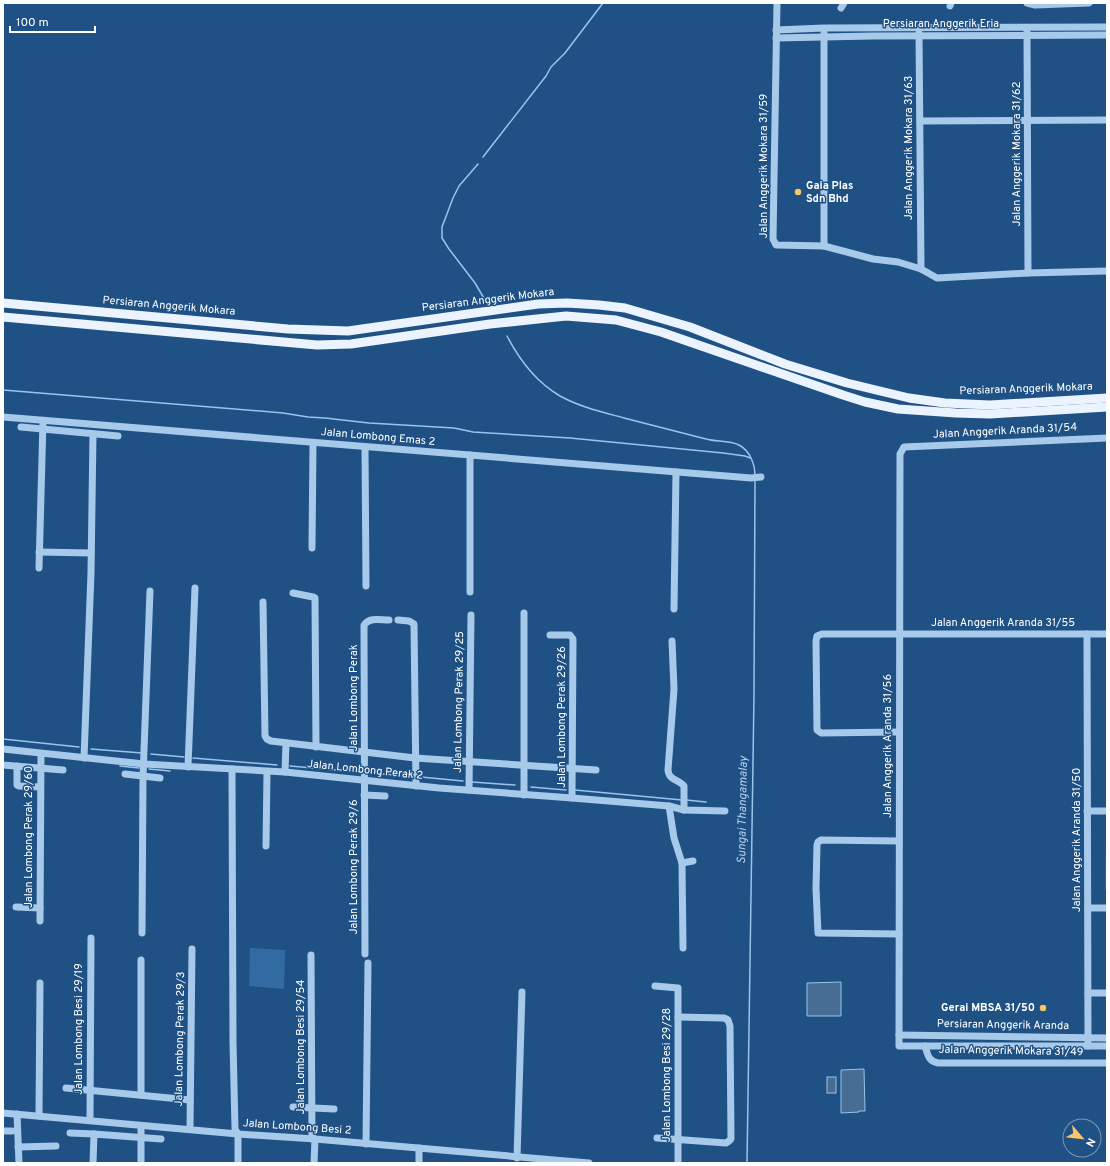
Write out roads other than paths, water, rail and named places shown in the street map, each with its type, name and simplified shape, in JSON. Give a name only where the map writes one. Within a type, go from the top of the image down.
[{"type":"main road","name":"Persiaran Anggerik Mokara","points":[[3,303],[280,328],[348,331],[538,304],[599,304],[625,308],[690,327],[785,364],[847,383],[909,398],[945,403],[990,404],[1107,398]]},
{"type":"main road","name":"Persiaran Anggerik Mokara","points":[[3,317],[317,345],[351,344],[490,324],[566,316],[616,320],[661,332],[858,399],[898,409],[990,414],[1107,407]]},
{"type":"street","points":[[776,3],[776,38]]},
{"type":"street","points":[[1027,3],[1035,5],[1089,3]]},
{"type":"street","name":"Jalan Anggerik Mokara 31/62","points":[[1027,27],[1028,273]]},
{"type":"street","name":"Persiaran Anggerik Eria","points":[[776,30],[824,28],[1107,27]]},
{"type":"street","points":[[824,28],[824,246]]},
{"type":"street","name":"Jalan Anggerik Mokara 31/63","points":[[919,28],[921,268]]},
{"type":"street","name":"Persiaran Anggerik Eria","points":[[776,38],[824,36],[1107,35]]},
{"type":"street","name":"Jalan Anggerik Mokara 31/59","points":[[776,38],[774,242],[776,246],[824,246],[873,259],[898,262],[921,268],[937,278],[1028,273],[1107,271]]},
{"type":"street","points":[[920,121],[1107,120]]},
{"type":"street","name":"Jalan Lombong Emas 2","points":[[3,417],[751,478],[761,477]]},
{"type":"street","points":[[39,568],[43,421]]},
{"type":"street","points":[[21,427],[118,436]]},
{"type":"street","points":[[84,758],[91,573],[94,434]]},
{"type":"street","name":"Jalan Anggerik Aranda 31/54","points":[[904,447],[1107,438]]},
{"type":"street","points":[[312,548],[314,443]]},
{"type":"street","points":[[366,447],[366,586]]},
{"type":"street","name":"Jalan Anggerik Aranda 31/56","points":[[899,1046],[900,454],[904,447]]},
{"type":"street","points":[[470,455],[470,592]]},
{"type":"street","points":[[674,609],[676,472]]},
{"type":"street","points":[[39,552],[91,553]]},
{"type":"street","points":[[188,767],[195,588]]},
{"type":"street","points":[[142,933],[143,777],[150,592]]},
{"type":"street","points":[[293,593],[315,598],[316,747]]},
{"type":"street","points":[[264,602],[265,736],[267,739],[271,741],[316,747],[415,758],[596,770]]},
{"type":"street","points":[[524,614],[524,794]]},
{"type":"street","name":"Jalan Lombong Perak 29/25","points":[[469,790],[471,615]]},
{"type":"street","name":"Jalan Lombong Perak","points":[[364,780],[364,625],[370,620],[389,620]]},
{"type":"street","points":[[398,620],[409,621],[414,624],[416,786]]},
{"type":"street","name":"Jalan Anggerik Aranda 31/55","points":[[899,732],[818,732],[817,636],[822,634],[1107,634]]},
{"type":"street","name":"Jalan Anggerik Aranda 31/50","points":[[1087,634],[1088,1046]]},
{"type":"street","name":"Jalan Lombong Perak 29/26","points":[[550,635],[570,635],[573,639],[572,798]]},
{"type":"street","points":[[672,641],[674,689],[671,712],[668,770],[672,778],[682,783],[684,786],[684,803]]},
{"type":"street","points":[[285,772],[286,743]]},
{"type":"street","name":"Jalan Lombong Perak 2","points":[[3,749],[144,764],[285,772],[416,786],[669,806],[684,803],[725,811]]},
{"type":"street","name":"Jalan Lombong Perak 29/60","points":[[40,921],[41,754]]},
{"type":"street","points":[[3,765],[63,770]]},
{"type":"street","points":[[17,766],[17,785],[40,787]]},
{"type":"street","points":[[232,769],[233,1042],[235,1130],[238,1134],[239,1162]]},
{"type":"street","points":[[266,846],[267,772]]},
{"type":"street","points":[[125,774],[160,778]]},
{"type":"street","name":"Jalan Lombong Perak 29/6","points":[[364,780],[366,954]]},
{"type":"street","points":[[364,795],[385,796]]},
{"type":"street","points":[[669,806],[674,838],[682,863],[683,948]]},
{"type":"street","points":[[1088,811],[1107,811]]},
{"type":"street","points":[[899,841],[821,840],[818,842],[816,888],[818,933],[899,934]]},
{"type":"street","points":[[682,863],[693,861]]},
{"type":"street","points":[[16,907],[40,908]]},
{"type":"street","points":[[1088,908],[1107,908]]},
{"type":"street","name":"Jalan Lombong Besi 29/19","points":[[90,1120],[91,938]]},
{"type":"street","name":"Jalan Lombong Perak 29/3","points":[[190,1129],[192,949]]},
{"type":"street","name":"Jalan Lombong Besi 29/54","points":[[311,955],[312,1108],[314,1163]]},
{"type":"street","points":[[141,960],[141,1095]]},
{"type":"street","points":[[366,1144],[368,963]]},
{"type":"street","points":[[39,1116],[40,983]]},
{"type":"street","name":"Jalan Lombong Besi 29/28","points":[[655,986],[678,988],[678,1163]]},
{"type":"street","points":[[515,1159],[522,992]]},
{"type":"street","points":[[1088,993],[1107,993]]},
{"type":"street","points":[[657,1138],[726,1143],[730,1139],[730,1026],[728,1020],[724,1018],[678,1017]]},
{"type":"street","name":"Persiaran Anggerik Aranda","points":[[899,1035],[1107,1038]]},
{"type":"street","name":"Persiaran Anggerik Aranda","points":[[899,1046],[1107,1046]]},
{"type":"street","name":"Jalan Anggerik Mokara 31/49","points":[[925,1046],[929,1059],[938,1063],[1107,1063]]},
{"type":"street","points":[[66,1088],[190,1100]]},
{"type":"street","points":[[293,1106],[334,1109]]},
{"type":"street","name":"Jalan Lombong Besi 2","points":[[3,1113],[141,1126],[419,1148],[515,1159],[589,1163]]},
{"type":"street","points":[[17,1114],[19,1163]]},
{"type":"street","points":[[141,1126],[141,1163]]},
{"type":"street","points":[[3,1131],[12,1131]]},
{"type":"street","points":[[70,1133],[161,1139]]},
{"type":"street","points":[[93,1163],[94,1134]]},
{"type":"street","points":[[18,1147],[56,1146]]},
{"type":"street","points":[[418,1163],[419,1148]]},
{"type":"waterway","points":[[483,157],[546,76],[551,67],[565,53],[603,3]]},
{"type":"waterway","points":[[478,164],[459,186],[453,198],[442,227],[442,238],[475,283],[485,300]]},
{"type":"waterway","points":[[507,336],[517,354],[529,370],[543,384],[560,396],[583,406],[608,414],[706,439],[731,442],[739,445],[749,454],[754,467],[755,476]]},
{"type":"waterway","points":[[3,390],[283,413],[369,423],[454,428],[473,432],[570,438],[723,453],[750,458]]},
{"type":"waterway","name":"Sungai Thangamalay","points":[[747,1163],[754,695],[755,479]]},
{"type":"waterway","points":[[3,739],[79,747]]},
{"type":"waterway","points":[[91,749],[142,753]]},
{"type":"waterway","points":[[151,754],[184,757]]},
{"type":"waterway","points":[[193,758],[277,765]]},
{"type":"waterway","points":[[120,766],[139,768]]},
{"type":"waterway","points":[[290,766],[359,772]]},
{"type":"waterway","points":[[149,769],[170,771]]},
{"type":"waterway","points":[[369,773],[411,776]]},
{"type":"waterway","points":[[421,777],[463,781]]},
{"type":"waterway","points":[[472,782],[515,785]]},
{"type":"waterway","points":[[531,787],[566,790]]},
{"type":"waterway","points":[[575,790],[682,800]]},
{"type":"waterway","points":[[686,800],[706,802]]},
{"type":"place","name":"Gaia Plas Sdn Bhd","points":[[798,192]]},
{"type":"place","name":"Gerai MBSA 31/50","points":[[1043,1008]]}]
